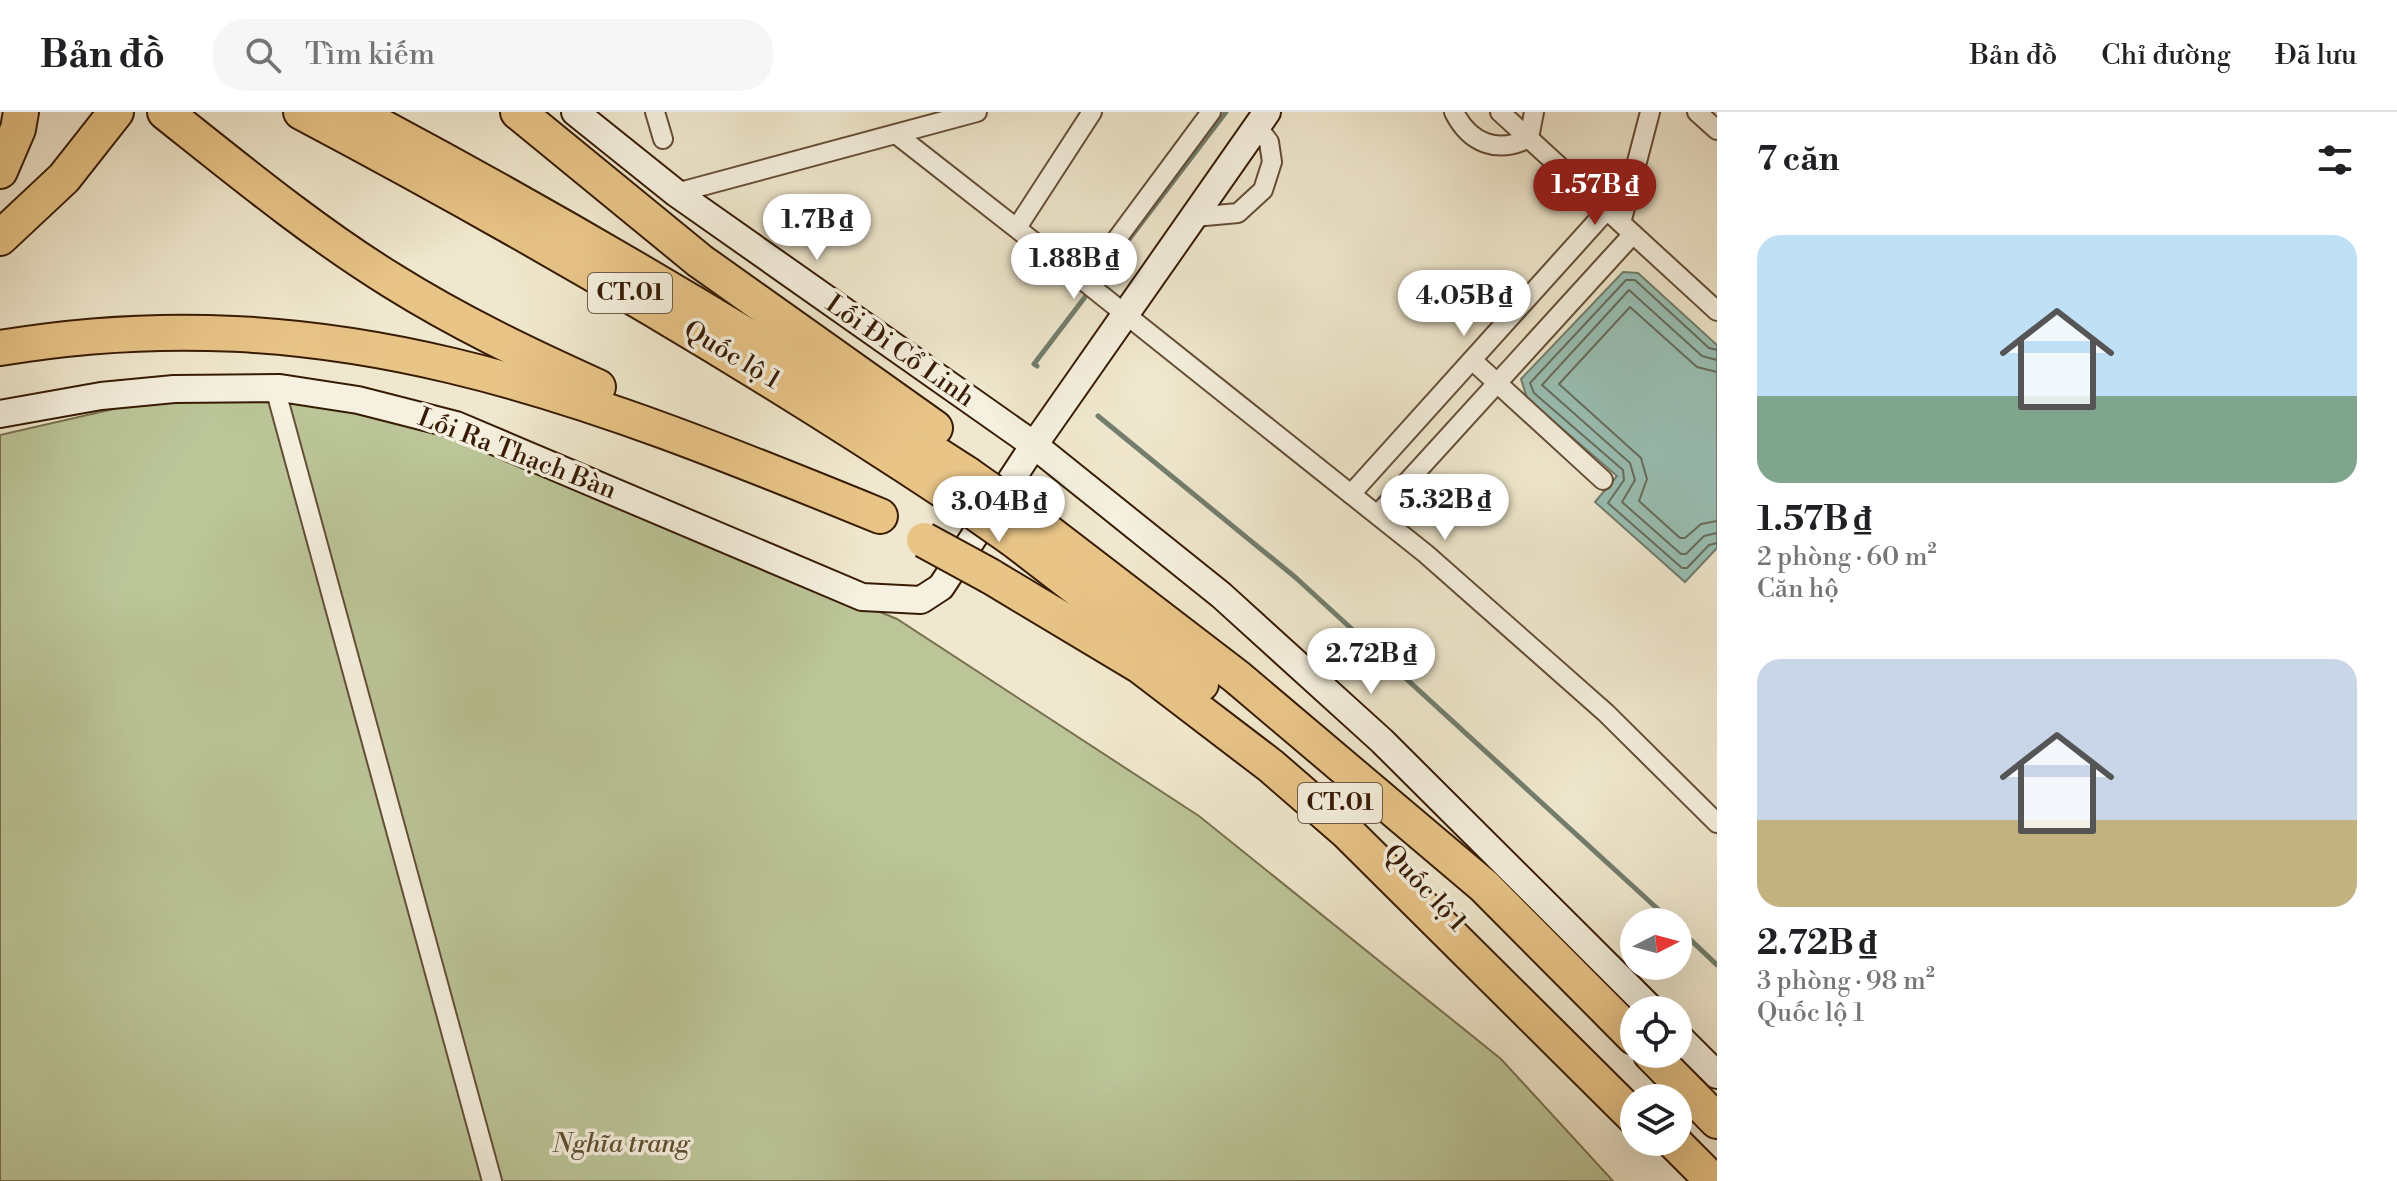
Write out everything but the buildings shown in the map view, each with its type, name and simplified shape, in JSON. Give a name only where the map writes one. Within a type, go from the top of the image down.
[{"type":"highway","points":[[0,171],[12,146],[21,112]]},
{"type":"highway","points":[[0,238],[64,178],[116,112]]},
{"type":"highway","points":[[165,112],[359,260],[455,318],[539,360],[742,449],[880,516],[990,576],[1140,666],[1271,766],[1347,832],[1620,1103]]},
{"type":"highway","name":"Quốc lộ 1","points":[[301,112],[640,299],[755,368],[964,475]]},
{"type":"highway","name":"Quốc lộ 1","points":[[354,112],[645,273],[807,370],[964,475]]},
{"type":"highway","points":[[495,112],[646,215]]},
{"type":"highway","points":[[518,112],[964,475]]},
{"type":"highway","points":[[0,348],[70,338],[203,331],[315,339],[397,352],[512,379],[616,413],[716,449],[880,516]]},
{"type":"highway","name":"CT.01","points":[[964,475],[1029,521]]},
{"type":"highway","name":"Quốc lộ 1","points":[[1029,521],[1237,677],[1484,886],[1620,1023]]},
{"type":"highway","name":"Quốc lộ 1","points":[[1029,521],[1156,647],[1296,764],[1393,852],[1453,919],[1620,1087]]},
{"type":"highway","points":[[1665,1068],[1717,1121]]},
{"type":"highway","points":[[1684,1156],[1706,1174]]},
{"type":"highway","points":[[1688,1156],[1706,1174]]},
{"type":"main road","name":"Lối Đi Cổ Linh","points":[[575,112],[677,193],[1034,445],[1221,595],[1319,682],[1638,996]]},
{"type":"main road","points":[[1034,445],[1119,312],[1194,217],[1262,119]]},
{"type":"main road","name":"Lối Ra Thạch Bàn","points":[[0,414],[89,398],[174,389],[275,388],[358,400],[456,425],[862,597],[921,600],[941,587],[1034,445]]},
{"type":"main road","points":[[1692,1050],[1717,1075]]},
{"type":"street","points":[[655,112],[663,139]]},
{"type":"street","points":[[677,193],[977,112]]},
{"type":"street","points":[[1018,226],[1092,112]]},
{"type":"street","points":[[1085,282],[1211,112]]},
{"type":"street","points":[[1454,112],[1468,132],[1483,144],[1514,146],[1529,138]]},
{"type":"street","points":[[1500,112],[1717,311]]},
{"type":"street","points":[[1529,138],[1534,112]]},
{"type":"street","points":[[1378,514],[1497,383],[1620,222],[1650,112]]},
{"type":"street","points":[[1697,112],[1717,130]]},
{"type":"street","points":[[1194,217],[1238,213],[1263,190],[1272,162],[1262,119]]},
{"type":"street","points":[[896,134],[1018,226],[1119,312],[1378,514],[1606,713],[1717,823]]},
{"type":"street","points":[[1351,494],[1472,360],[1620,222]]},
{"type":"street","points":[[1472,360],[1603,480]]},
{"type":"street","points":[[275,388],[492,1181]]},
{"type":"green space","name":"Nghĩa trang","points":[[179,394],[340,400],[449,434],[897,619],[1199,816],[1501,1059],[1613,1181],[0,1181],[0,435]]},
{"type":"water","points":[[1623,272],[1638,273],[1717,345],[1717,548],[1685,582],[1595,502],[1617,476],[1527,398],[1521,379]]},
{"type":"waterway","points":[[1037,366],[1034,364],[1226,112]]},
{"type":"waterway","points":[[1098,416],[1295,577],[1657,908]]},
{"type":"waterway","points":[[1692,941],[1717,965]]}]
